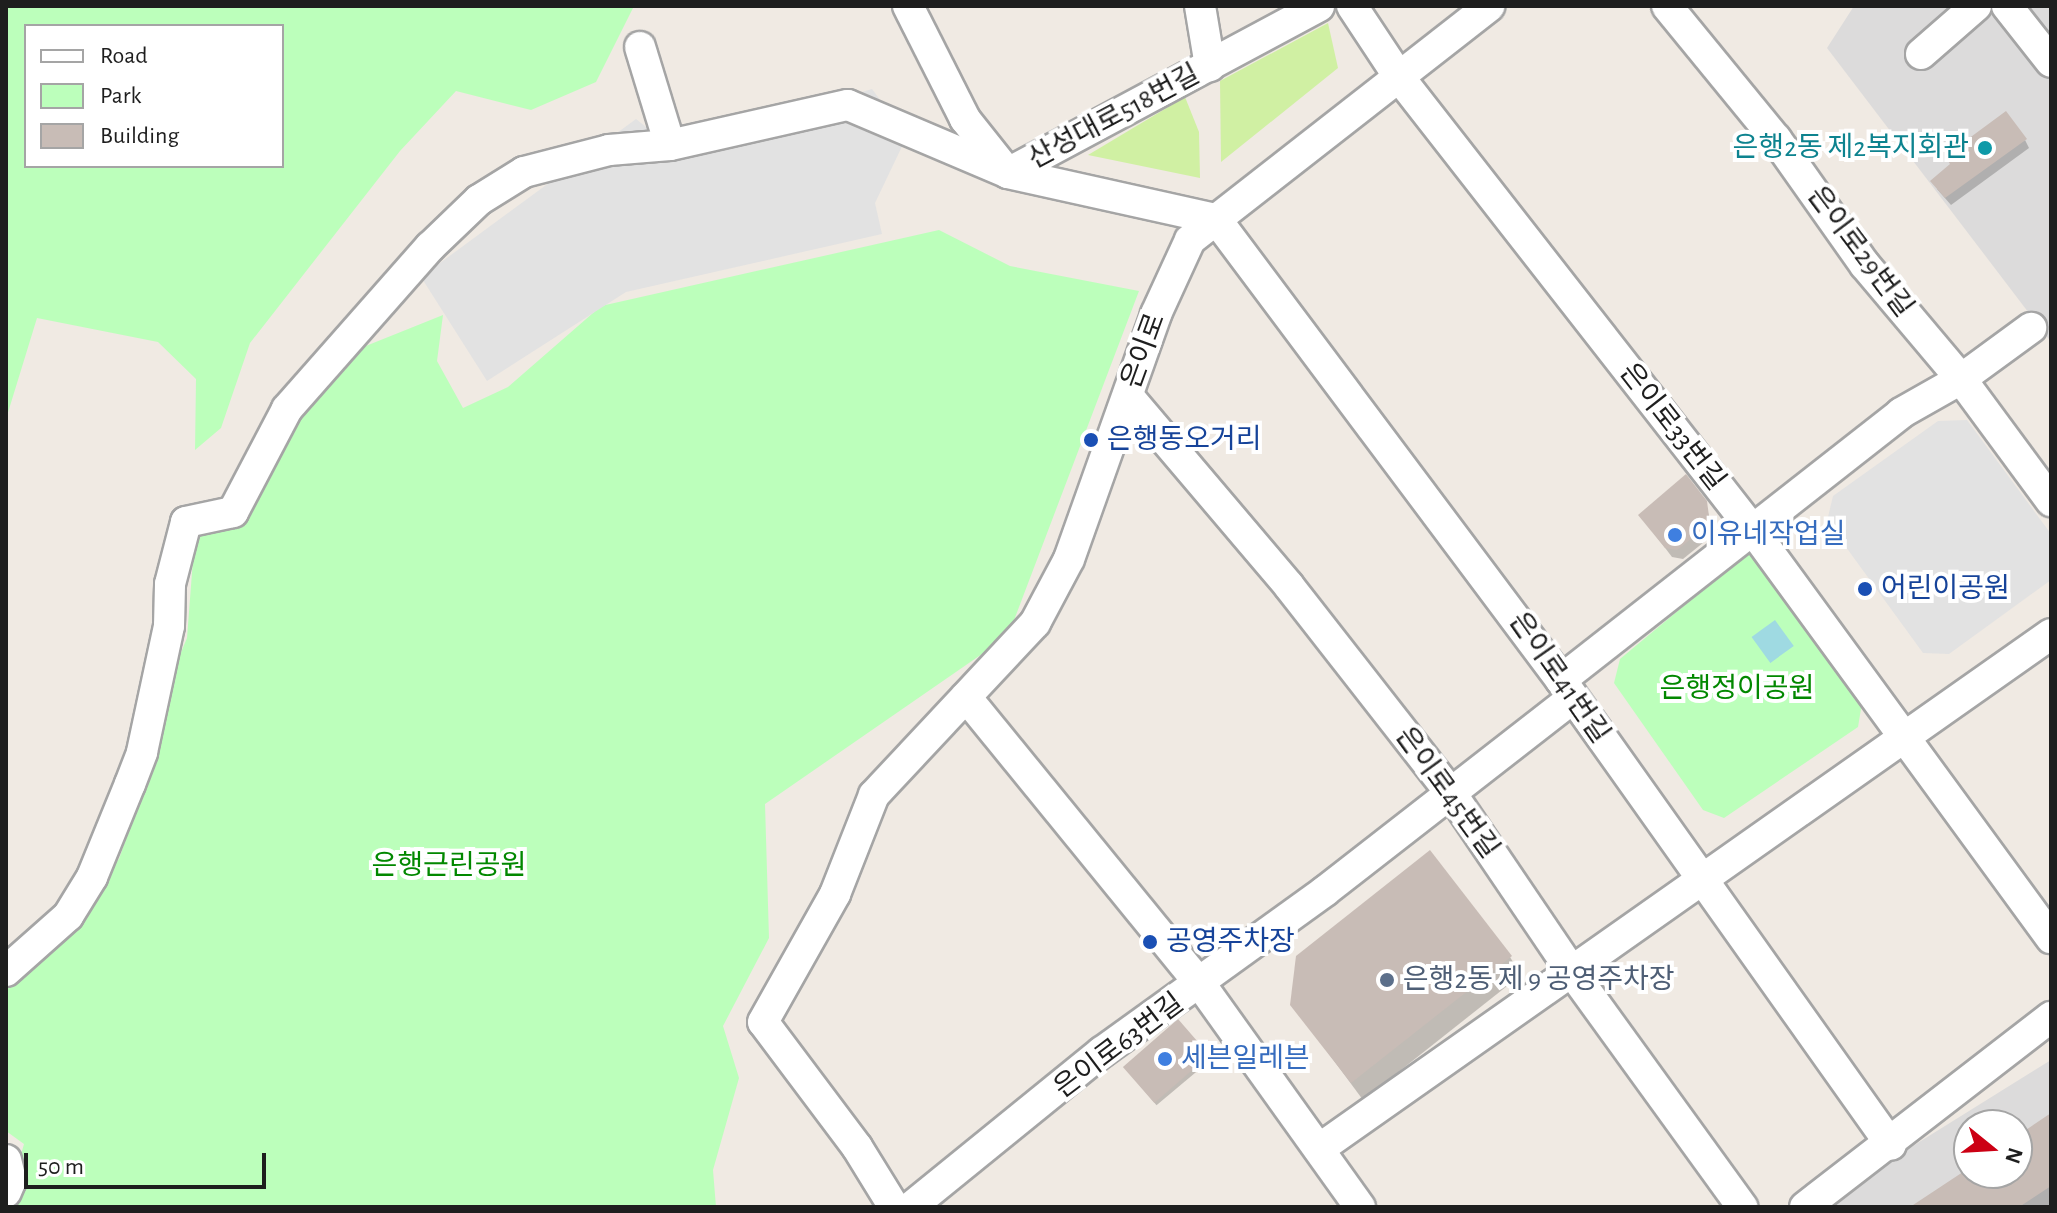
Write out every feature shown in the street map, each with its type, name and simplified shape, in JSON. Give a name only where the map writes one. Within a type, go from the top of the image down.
[{"type":"street","points":[[908,6],[965,119],[1008,173]]},
{"type":"street","name":"산성대로518번길","points":[[1008,173],[1210,66],[1200,6]]},
{"type":"street","points":[[1210,66],[1319,6]]},
{"type":"street","points":[[1352,6],[1399,77]]},
{"type":"street","name":"은이로","points":[[894,1207],[857,1147],[763,1022],[835,894],[874,795],[1035,623],[1069,559],[1128,396],[1190,240],[1489,6]]},
{"type":"street","name":"은이로29번길","points":[[1667,6],[1776,139],[1865,265],[1961,379],[2051,501]]},
{"type":"street","points":[[1921,54],[1976,6]]},
{"type":"street","points":[[2007,6],[2051,62]]},
{"type":"street","points":[[640,47],[670,145]]},
{"type":"street","name":"은이로33번길","points":[[1399,77],[1755,533],[1908,738],[2051,938]]},
{"type":"street","points":[[6,971],[68,916],[92,877],[134,773],[169,626],[170,584],[186,522],[233,512],[287,409],[430,247],[479,200],[524,172],[609,150],[670,145],[848,105],[1008,173],[1216,219]]},
{"type":"street","name":"은이로41번길","points":[[1216,219],[1567,689],[1891,1145]]},
{"type":"street","name":"은이로63번길","points":[[911,1207],[1039,1109],[1102,1052],[1201,985],[1451,793],[1567,689],[1901,413],[1961,379],[2031,328]]},
{"type":"street","name":"은이로45번길","points":[[1128,396],[1289,586],[1451,793],[1570,969],[1742,1207]]},
{"type":"street","points":[[1319,1149],[1570,969],[1908,738],[2051,634]]},
{"type":"street","points":[[966,697],[1201,985]]},
{"type":"street","name":"은이로63번길","points":[[1201,985],[1360,1207]]},
{"type":"street","points":[[1805,1207],[1891,1145],[2051,1017]]},
{"type":"street","points":[[6,1160],[11,1180],[6,1192]]},
{"type":"shaded area","points":[[1854,6],[2051,6],[2051,342],[1827,48]]},
{"type":"shaded area","points":[[872,89],[907,136],[875,203],[882,234],[626,292],[487,381],[421,277],[636,119],[675,150]]},
{"type":"shaded area","points":[[1967,420],[2051,534],[2051,580],[1949,654],[1923,653],[1827,521],[1833,496],[1938,421]]},
{"type":"shaded area","points":[[2051,1060],[2051,1207],[1822,1207],[1953,1121],[1953,1189],[2033,1189],[2033,1109],[1972,1109]]},
{"type":"green space","points":[[6,6],[634,6],[596,82],[531,110],[456,91],[400,151],[250,343],[221,428],[195,450],[196,379],[158,342],[37,318],[6,419]]},
{"type":"green space","points":[[1328,23],[1338,68],[1221,162],[1220,81]]},
{"type":"green space","points":[[1185,97],[1199,132],[1200,178],[1088,155]]},
{"type":"green space","name":"은행근린공원","points":[[939,230],[1010,266],[1139,291],[1008,636],[765,804],[769,938],[723,1026],[739,1078],[713,1170],[716,1207],[6,1207],[24,1144],[6,1131],[6,959],[119,859],[142,792],[140,750],[187,638],[197,507],[234,504],[301,372],[443,315],[437,361],[463,408],[508,387],[601,306]]},
{"type":"green space","name":"은행정이공원","points":[[1757,545],[1863,697],[1858,727],[1724,818],[1703,810],[1614,683],[1620,659]]},
{"type":"water","points":[[1775,620],[1794,646],[1770,663],[1752,637]]},
{"type":"building","name":"은행2동 제2복지회관","points":[[2006,111],[2027,139],[1945,198],[1930,181],[1950,164],[1945,156]]},
{"type":"building","points":[[1686,474],[1707,501],[1710,524],[1677,550],[1665,548],[1638,515]]},
{"type":"building","name":"은행2동 제 9 공영주차장","points":[[1430,850],[1512,956],[1351,1083],[1290,1005],[1296,956]]},
{"type":"building","name":"세븐일레븐","points":[[1178,1019],[1209,1055],[1154,1103],[1123,1067]]},
{"type":"building","points":[[2051,1113],[2051,1186],[2019,1207],[1910,1207],[1953,1179],[1953,1189],[2033,1189],[2033,1125]]},
{"type":"place","name":"은행2동 제2복지회관","points":[[1985,148]]},
{"type":"place","name":"은행동오거리","points":[[1091,440]]},
{"type":"place","name":"이유네작업실","points":[[1675,535]]},
{"type":"place","name":"어린이공원","points":[[1865,589]]},
{"type":"place","name":"공영주차장","points":[[1150,942]]},
{"type":"place","name":"은행2동 제 9 공영주차장","points":[[1387,980]]},
{"type":"place","name":"세븐일레븐","points":[[1165,1059]]}]
